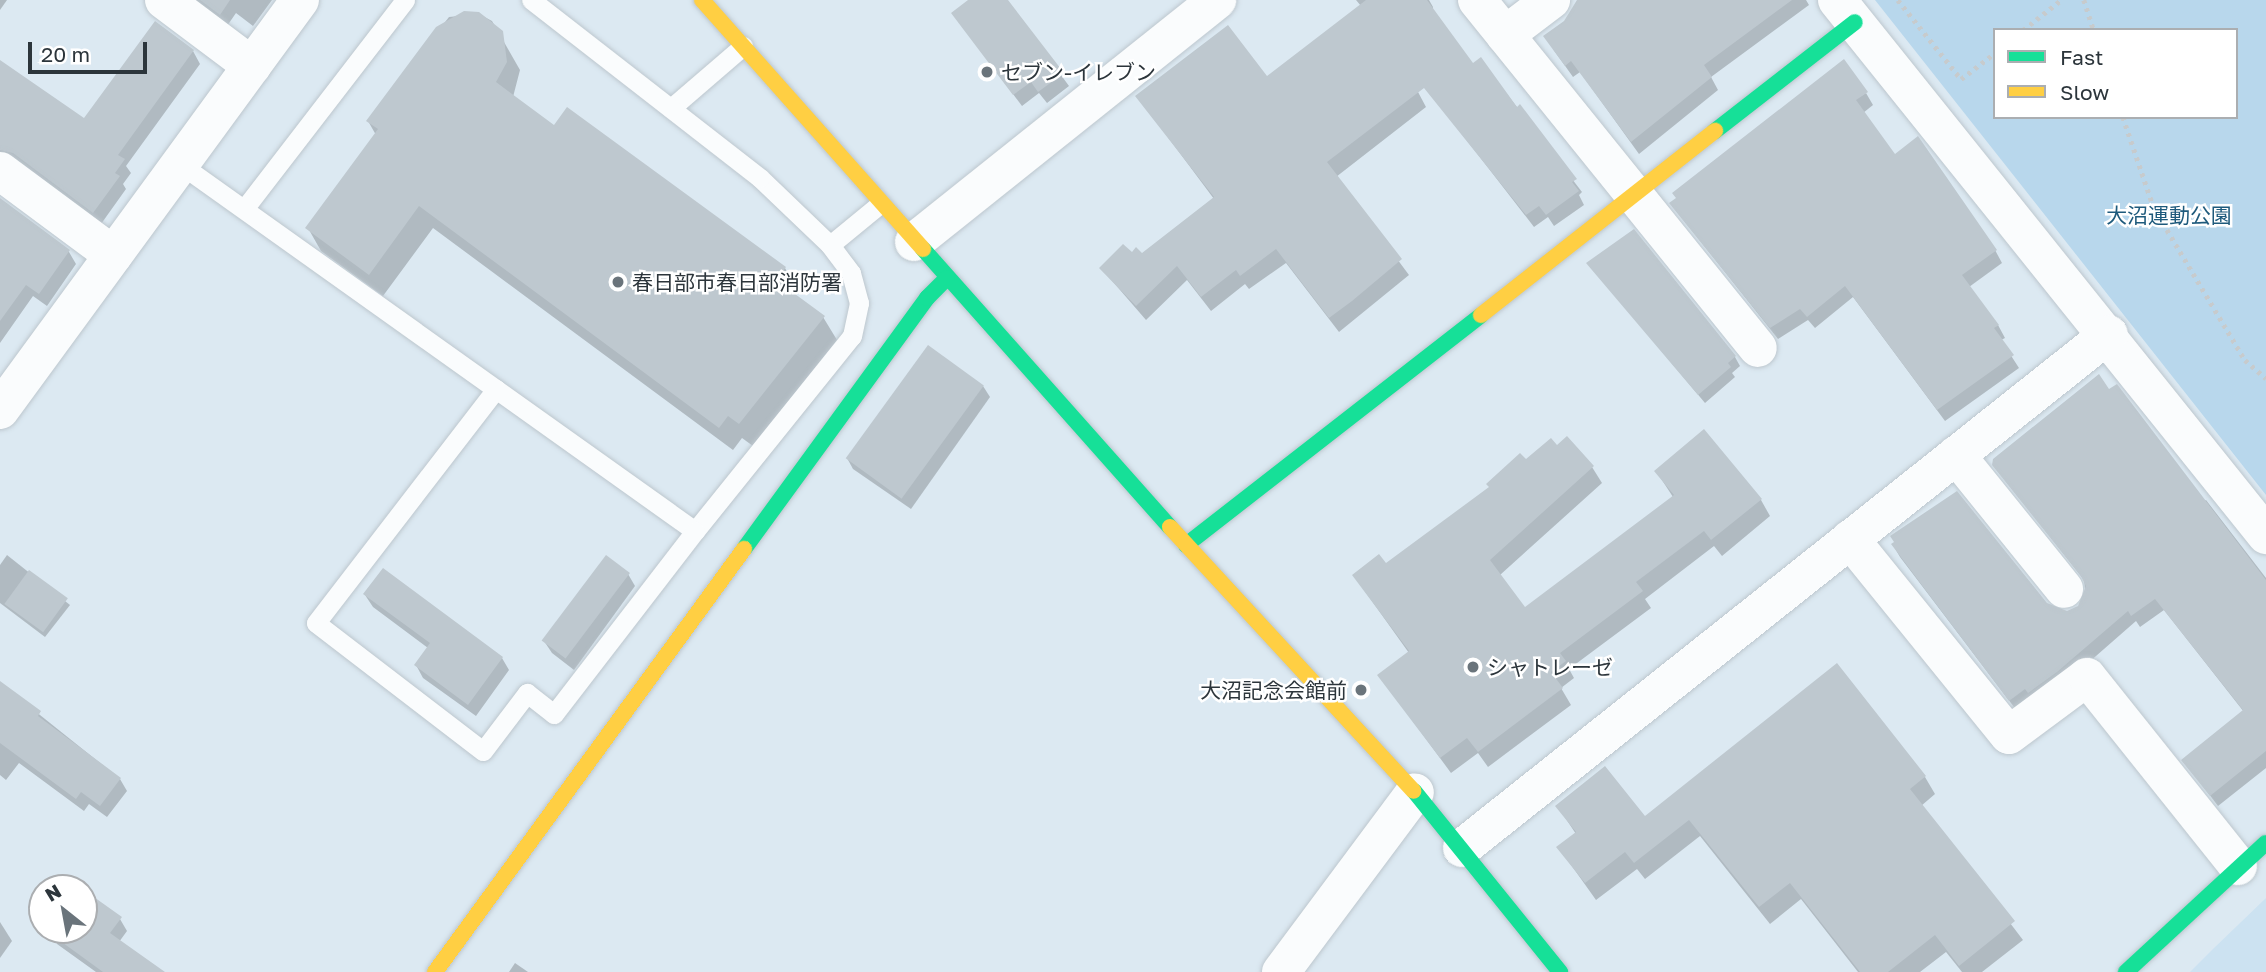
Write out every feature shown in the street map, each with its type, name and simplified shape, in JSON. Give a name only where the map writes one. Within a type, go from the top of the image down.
[{"type":"street","points":[[164,0],[252,66]]},
{"type":"street","points":[[0,410],[300,0]]},
{"type":"street","points":[[702,0],[880,204],[1186,545],[1415,792],[1560,972]]},
{"type":"street","points":[[914,242],[1217,0]]},
{"type":"street","points":[[1478,0],[1758,348]]},
{"type":"street","points":[[1505,35],[1551,0]]},
{"type":"street","points":[[1186,545],[1633,195],[1846,11],[2109,334],[2266,535]]},
{"type":"street","points":[[0,172],[113,255]]},
{"type":"street","points":[[435,972],[927,298],[947,278]]},
{"type":"street","points":[[1462,848],[2109,334]]},
{"type":"street","points":[[1956,455],[2064,589]]},
{"type":"street","points":[[1850,539],[2009,735],[2087,677],[2252,854],[2126,972]]},
{"type":"street","points":[[1281,972],[1415,792]]},
{"type":"lane","points":[[244,209],[405,0]]},
{"type":"lane","points":[[496,389],[316,623],[483,751],[527,693],[554,714],[695,531],[852,336],[859,303],[851,273],[830,245],[760,178],[531,0]]},
{"type":"lane","points":[[671,108],[743,46]]},
{"type":"lane","points":[[180,164],[695,531]]},
{"type":"lane","points":[[830,245],[880,204]]},
{"type":"path","points":[[1898,0],[1961,79],[1993,55]]},
{"type":"path","points":[[2026,28],[2061,0]]},
{"type":"path","points":[[2084,0],[2093,28]]},
{"type":"path","points":[[2124,119],[2154,208],[2245,360],[2266,378]]},
{"type":"shaded area","points":[[2266,898],[2266,972],[2190,972],[2213,949]]},
{"type":"green space","name":"大沼運動公園","points":[[1875,0],[2266,0],[2266,495]]},
{"type":"building","points":[[200,0],[230,0],[220,15]]},
{"type":"building","points":[[968,0],[1008,0],[1064,73],[1038,92],[1031,82],[1013,95],[951,13]]},
{"type":"building","points":[[1366,0],[1427,0],[1473,63],[1481,57],[1517,107],[1520,104],[1577,179],[1572,182],[1579,191],[1546,215],[1539,206],[1526,215],[1424,88],[1327,162],[1402,259],[1352,301],[1329,318],[1276,249],[1240,276],[1236,270],[1201,297],[1177,266],[1136,306],[1099,268],[1123,244],[1132,252],[1136,247],[1142,253],[1214,197],[1135,96],[1228,25],[1267,76]]},
{"type":"building","points":[[1577,0],[1792,0],[1704,65],[1712,77],[1631,142],[1571,61],[1565,66],[1543,36],[1564,21]]},
{"type":"building","points":[[464,11],[479,12],[503,31],[507,62],[496,82],[554,125],[567,107],[786,267],[776,280],[825,316],[739,424],[728,416],[719,428],[419,206],[369,275],[305,228],[378,129],[366,121],[436,27]]},
{"type":"building","points":[[155,21],[194,50],[118,155],[125,159],[115,173],[120,176],[93,213],[13,153],[0,150],[0,60],[84,118]]},
{"type":"building","points":[[1844,59],[1868,92],[1856,100],[1895,154],[1918,136],[1997,250],[1962,275],[1999,325],[1994,328],[2014,355],[1937,410],[1845,286],[1807,317],[1800,309],[1770,328],[1669,203],[1676,198],[1672,193]]},
{"type":"building","points":[[0,198],[70,250],[39,294],[26,285],[0,321]]},
{"type":"building","points":[[1634,229],[1736,356],[1728,363],[1731,367],[1698,395],[1586,263]]},
{"type":"building","points":[[928,345],[984,386],[902,499],[846,458]]},
{"type":"building","points":[[2099,374],[2109,389],[2117,384],[2266,580],[2266,751],[2210,796],[2181,760],[2243,710],[2155,599],[2131,616],[2128,611],[2057,672],[2028,693],[2025,689],[2009,701],[1891,544],[1894,542],[1890,536],[1957,491],[2047,603],[2067,611],[2078,606],[2086,586],[2081,576],[1992,465],[1993,459]]},
{"type":"building","points":[[1704,429],[1762,499],[1711,540],[1704,531],[1636,582],[1643,591],[1560,653],[1566,661],[1551,672],[1563,688],[1478,752],[1467,738],[1440,758],[1377,675],[1409,651],[1352,575],[1379,554],[1386,563],[1489,487],[1486,484],[1520,453],[1526,459],[1551,438],[1557,445],[1567,436],[1594,466],[1490,560],[1525,607],[1674,495],[1654,471]]},
{"type":"building","points":[[606,555],[630,573],[566,659],[542,640]]},
{"type":"building","points":[[383,568],[503,657],[468,705],[414,665],[430,643],[363,594]]},
{"type":"building","points":[[29,570],[68,598],[43,632],[4,604]]},
{"type":"building","points":[[1837,663],[1926,776],[1910,789],[2015,921],[1959,966],[1935,935],[1888,972],[1860,972],[1790,883],[1759,907],[1689,820],[1634,863],[1625,852],[1585,883],[1556,847],[1576,832],[1555,806],[1605,766],[1645,816]]},
{"type":"building","points":[[0,681],[41,711],[38,716],[121,778],[100,806],[81,792],[76,799],[0,743]]},
{"type":"building","points":[[98,900],[122,917],[110,933],[165,972],[103,972],[64,944],[98,944]]},
{"type":"traffic: fast","points":[[1715,131],[1855,22]]},
{"type":"traffic: fast","points":[[923,249],[1170,527]]},
{"type":"traffic: fast","points":[[744,549],[927,298],[947,278]]},
{"type":"traffic: fast","points":[[1186,545],[1481,315]]},
{"type":"traffic: fast","points":[[1414,791],[1560,972]]},
{"type":"traffic: fast","points":[[2126,972],[2266,843]]},
{"type":"traffic: slow","points":[[702,0],[923,249]]},
{"type":"traffic: slow","points":[[1481,315],[1715,131]]},
{"type":"traffic: slow","points":[[1170,527],[1414,791]]},
{"type":"traffic: slow","points":[[435,972],[744,549]]},
{"type":"place","name":"セブン-イレブン","points":[[987,72]]},
{"type":"place","name":"春日部市春日部消防署","points":[[618,282]]},
{"type":"place","name":"シャトレーゼ","points":[[1473,667]]},
{"type":"place","name":"大沼記念会館前","points":[[1361,690]]}]
